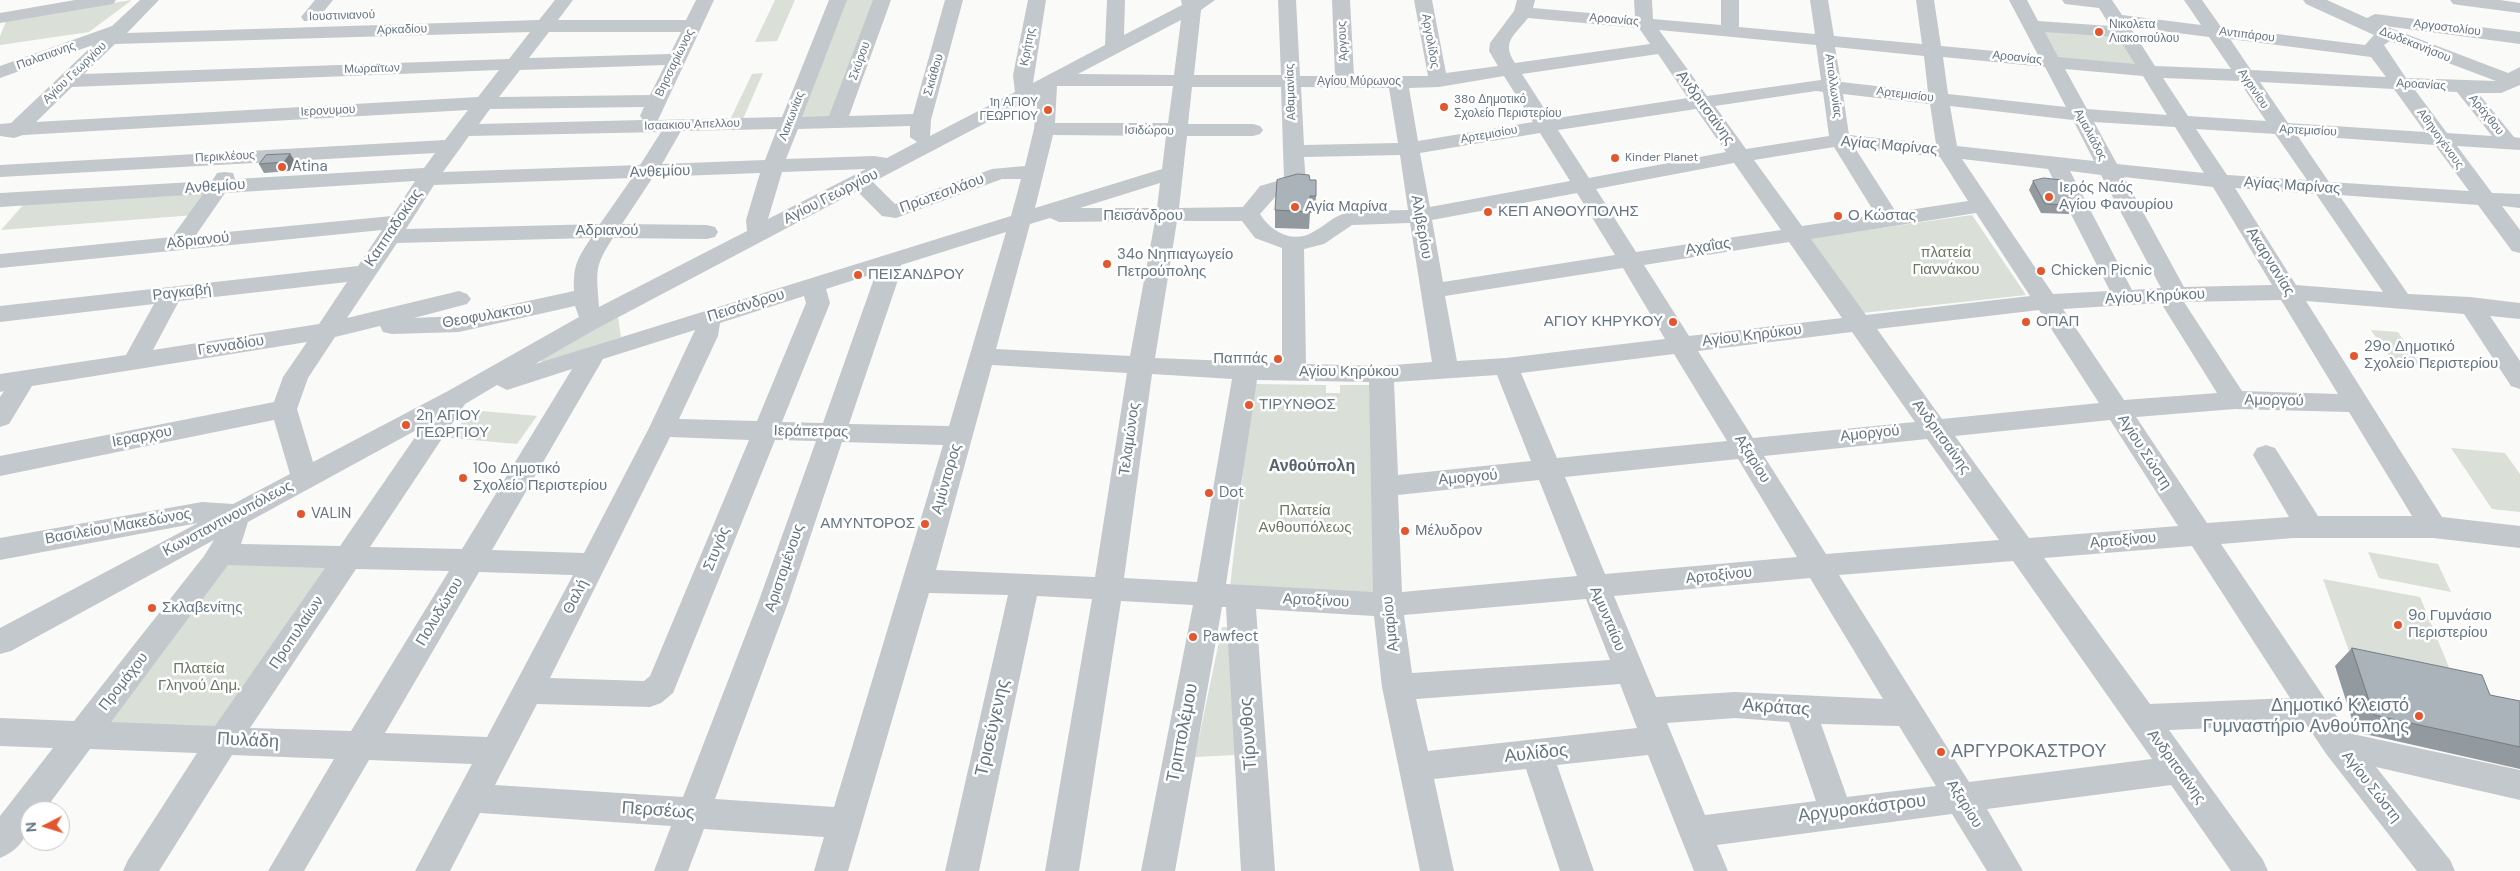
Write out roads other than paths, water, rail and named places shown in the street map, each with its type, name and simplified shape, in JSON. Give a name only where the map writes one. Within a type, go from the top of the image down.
[{"type":"street","points":[[2,18],[11,0]]},
{"type":"street","points":[[2,18],[63,4],[107,0]]},
{"type":"street","name":"Αγίου Γεωργίου","points":[[0,146],[9,129],[67,81],[150,0]]},
{"type":"street","points":[[310,17],[324,0]]},
{"type":"street","name":"Βησσαρίωνος","points":[[645,126],[705,0]]},
{"type":"street","name":"Λακωνίας","points":[[758,235],[758,213],[773,166],[838,0]]},
{"type":"street","name":"Σκύρου","points":[[837,121],[882,0]]},
{"type":"street","name":"Σκιάθου","points":[[921,120],[954,0]]},
{"type":"street","name":"Κρήτης","points":[[1026,94],[1023,86],[1023,75],[1037,0]]},
{"type":"street","points":[[1114,48],[1116,0]]},
{"type":"street","name":"Αθαμανίας","points":[[1249,214],[1268,191],[1295,184],[1287,0]]},
{"type":"street","name":"Άργους","points":[[1341,0],[1345,82]]},
{"type":"street","name":"Αργολίδος","points":[[1424,0],[1439,81]]},
{"type":"street","points":[[1643,0],[1644,22]]},
{"type":"street","points":[[1730,0],[1730,31]]},
{"type":"street","name":"Απολλωνίας","points":[[1819,0],[1840,140],[1890,219]]},
{"type":"street","name":"Αγίου Σώστη","points":[[1925,0],[1947,152],[2314,710],[2338,745],[2438,871]]},
{"type":"street","name":"Αμαλιάδος","points":[[2018,0],[2173,295],[2235,400]]},
{"type":"street","points":[[2070,0],[2112,14]]},
{"type":"street","name":"Αγρινίου","points":[[2193,0],[2280,129],[2324,189],[2400,300]]},
{"type":"street","name":"Δωδεκανήσου","points":[[2312,0],[2390,35],[2517,79]]},
{"type":"street","points":[[2459,0],[2520,8]]},
{"type":"street","name":"Αγίου Γεωργίου","points":[[457,397],[587,323],[861,182],[1114,48],[1196,2]]},
{"type":"street","name":"Τελαμώνος","points":[[1062,871],[1108,589],[1141,365],[1167,216],[1183,81],[1196,2]]},
{"type":"street","name":"Ιουστινιανού","points":[[119,30],[310,17],[561,4]]},
{"type":"street","name":"Καππαδοκίας","points":[[284,409],[296,377],[428,176],[561,4]]},
{"type":"street","points":[[1497,47],[1525,6]]},
{"type":"street","name":"Αροανίας","points":[[1525,6],[1730,31],[2148,71],[2463,87],[2501,87],[2517,79]]},
{"type":"street","points":[[2032,26],[2112,14]]},
{"type":"street","name":"Αντιπάρου","points":[[2112,14],[2215,31],[2377,52]]},
{"type":"street","name":"Ακαρνανίας","points":[[2112,14],[2220,181],[2433,527]]},
{"type":"street","name":"Αργοστολίου","points":[[2344,15],[2520,38]]},
{"type":"street","name":"Ανδριτσαίνης","points":[[1644,22],[2251,871]]},
{"type":"street","name":"Αρκαδίου","points":[[119,30],[693,26]]},
{"type":"street","points":[[436,44],[447,28]]},
{"type":"street","name":"Παλατιανης","points":[[0,72],[119,30]]},
{"type":"street","points":[[2377,52],[2374,45],[2379,39],[2390,35]]},
{"type":"street","name":"Αξαρίου","points":[[1497,47],[2006,871]]},
{"type":"street","name":"Αγίου Μύρωνος","points":[[1050,81],[1439,81],[1663,48]]},
{"type":"street","name":"Αθηνογένους","points":[[2377,52],[2520,246]]},
{"type":"street","name":"Μωραϊτων","points":[[67,81],[677,59]]},
{"type":"street","name":"Αμύντορος","points":[[831,871],[983,356],[1029,218],[1034,172],[1044,129],[1050,81]]},
{"type":"street","name":"Αλιβερίου","points":[[1398,82],[1446,371]]},
{"type":"street","name":"Αρτεμισίου","points":[[1294,151],[1408,150],[1700,101],[1816,85],[2079,115],[2514,143]]},
{"type":"street","name":"Αράχθου","points":[[2463,87],[2514,143]]},
{"type":"street","name":"Ιερονυμου","points":[[9,129],[484,103],[657,101]]},
{"type":"street","points":[[921,120],[920,136],[931,145]]},
{"type":"street","name":"Ισαακιου Απελλου","points":[[457,138],[645,126],[921,120]]},
{"type":"street","points":[[587,323],[586,264],[674,125]]},
{"type":"street","name":"Ισιδώρου","points":[[1044,129],[1253,130]]},
{"type":"street","name":"Περικλέους","points":[[0,171],[240,156],[457,138]]},
{"type":"street","name":"Αγίας Μαρίνας","points":[[1249,214],[1262,232],[1270,238],[1293,243],[1317,240],[1343,220],[1419,216],[1740,156],[1840,140],[2220,181],[2520,201]]},
{"type":"street","points":[[179,243],[240,156]]},
{"type":"street","name":"Ανθεμίου","points":[[0,200],[428,176],[646,172],[874,162],[893,165]]},
{"type":"street","points":[[2056,164],[2125,298]]},
{"type":"street","name":"Πρωτεσιλάου","points":[[861,182],[890,211],[896,211],[999,173],[1034,172]]},
{"type":"street","name":"Πεισάνδρου","points":[[457,397],[1173,172]]},
{"type":"street","name":"Αχαΐας","points":[[1433,291],[1982,205]]},
{"type":"street","name":"Πεισάνδρου","points":[[1029,218],[1249,214]]},
{"type":"street","name":"Αδριανού","points":[[0,261],[179,243],[392,229],[707,232]]},
{"type":"street","points":[[1293,243],[1294,372]]},
{"type":"street","name":"Αριστομένους","points":[[671,871],[773,603],[886,280],[890,261]]},
{"type":"street","name":"Ραγκαβή","points":[[0,314],[363,273]]},
{"type":"street","name":"Στυγός","points":[[528,691],[650,694],[662,684],[818,303],[813,285]]},
{"type":"street","name":"Αγίου Κηρύκου","points":[[983,356],[1246,371],[1381,374],[1506,366],[2046,302],[2173,295],[2288,292],[2470,305],[2520,311]]},
{"type":"street","points":[[135,360],[171,295]]},
{"type":"street","name":"Θεοφυλακτου","points":[[356,326],[459,324],[586,296]]},
{"type":"street","name":"Γενναδίου","points":[[12,381],[135,360],[326,332],[356,326],[459,298]]},
{"type":"street","points":[[2470,305],[2520,380]]},
{"type":"street","name":"Θαλή","points":[[432,871],[528,691],[662,428],[706,336],[708,318]]},
{"type":"street","name":"Πολυδώτου","points":[[285,871],[594,354]]},
{"type":"street","name":"Αμυνταίου","points":[[1506,366],[1546,470],[1711,871]]},
{"type":"street","points":[[1209,596],[1246,371]]},
{"type":"street","name":"Αμαρίου","points":[[1381,374],[1386,486],[1388,605],[1398,687],[1437,871]]},
{"type":"street","points":[[0,418],[12,381]]},
{"type":"street","name":"Κωνσταντινουπόλεως","points":[[11,636],[457,397]]},
{"type":"street","name":"Προπυλαίων","points":[[140,871],[224,740],[457,397]]},
{"type":"street","name":"Αμοργού","points":[[1386,486],[1745,447],[2117,410],[2235,400],[2356,402]]},
{"type":"street","points":[[284,409],[305,478]]},
{"type":"street","name":"Ιεραρχου","points":[[0,466],[284,409]]},
{"type":"street","name":"Ιεράπετρας","points":[[662,428],[960,436]]},
{"type":"street","points":[[2266,455],[2310,527]]},
{"type":"street","name":"Βασιλείου Μακεδώνος","points":[[0,549],[202,512],[236,515]]},
{"type":"street","name":"Προμάχου","points":[[0,842],[221,554],[236,515]]},
{"type":"street","name":"Αρτοξίνου","points":[[918,580],[1026,584],[1240,598],[1388,605],[1594,588],[1818,566],[2310,527],[2433,527],[2520,537]]},
{"type":"street","points":[[221,554],[593,564]]},
{"type":"street","name":"Τρισεύγενης","points":[[962,871],[1026,584]]},
{"type":"street","name":"Τριπτολέμου","points":[[1158,871],[1209,596]]},
{"type":"street","name":"Τίρυνθος","points":[[1240,598],[1258,871]]},
{"type":"street","points":[[0,660],[11,636]]},
{"type":"street","points":[[1398,687],[1629,671]]},
{"type":"street","name":"Ακράτας","points":[[1645,711],[1735,705],[1800,710],[1908,713]]},
{"type":"street","points":[[1800,710],[1836,812]]},
{"type":"street","points":[[2141,718],[2314,710]]},
{"type":"street","name":"Πυλάδη","points":[[0,732],[496,751]]},
{"type":"street","name":"Αυλίδος","points":[[1414,767],[1657,740]]},
{"type":"street","points":[[2338,745],[2520,785]]},
{"type":"street","points":[[1537,754],[1577,871]]},
{"type":"street","name":"Αργυροκάστρου","points":[[1695,832],[1960,796],[2178,770]]},
{"type":"street","name":"Περσέως","points":[[471,798],[845,823]]},
{"type":"place","name":"Νικολετα Λιακοπούλου","points":[[2099,32]]},
{"type":"place","name":"38ο Δημοτικό Σχολείο Περιστερίου","points":[[1444,107]]},
{"type":"place","name":"1η ΑΓΙΟΥ ΓΕΩΡΓΙΟΥ","points":[[1048,110]]},
{"type":"place","name":"Kinder Planet","points":[[1615,158]]},
{"type":"place","name":"Atina","points":[[282,167]]},
{"type":"place","name":"Ιερός Ναός Αγίου Φανουρίου","points":[[2049,197]]},
{"type":"place","name":"Αγία Μαρίνα","points":[[1295,207]]},
{"type":"place","name":"ΚΕΠ ΑΝΘΟΥΠΟΛΗΣ","points":[[1488,212]]},
{"type":"place","name":"Ο Κώστας","points":[[1838,216]]},
{"type":"place","name":"34ο Νηπιαγωγείο Πετρούπολης","points":[[1107,264]]},
{"type":"place","name":"Chicken Picnic","points":[[2041,271]]},
{"type":"place","name":"ΠΕΙΣΑΝΔΡΟΥ","points":[[858,275]]},
{"type":"place","name":"ΑΓΙΟΥ ΚΗΡΥΚΟΥ","points":[[1673,322]]},
{"type":"place","name":"ΟΠΑΠ","points":[[2026,322]]},
{"type":"place","name":"29o Δημοτικό Σχολείο Περιστερίου","points":[[2354,356]]},
{"type":"place","name":"Παππάς","points":[[1278,359]]},
{"type":"place","name":"ΤΙΡΥΝΘΟΣ","points":[[1249,405]]},
{"type":"place","name":"2η ΑΓΙΟΥ ΓΕΩΡΓΙΟΥ","points":[[406,425]]},
{"type":"place","name":"10ο Δημοτικό Σχολείο Περιστερίου","points":[[463,478]]},
{"type":"place","name":"Dot","points":[[1209,493]]},
{"type":"place","name":"VALIN","points":[[301,514]]},
{"type":"place","name":"ΑΜΥΝΤΟΡΟΣ","points":[[925,524]]},
{"type":"place","name":"Μέλυδρον","points":[[1405,531]]},
{"type":"place","name":"Σκλαβενίτης","points":[[152,608]]},
{"type":"place","name":"9ο Γυμνάσιο Περιστερίου","points":[[2398,625]]},
{"type":"place","name":"Pawfect","points":[[1193,637]]},
{"type":"place","name":"Δημοτικό Κλειστό Γυμναστήριο Ανθούπολης","points":[[2419,716]]},
{"type":"place","name":"ΑΡΓΥΡΟΚΑΣΤΡΟΥ","points":[[1941,752]]},
{"type":"district","name":"Ανθούπολη","points":[[1312,467]]},
{"type":"park label","name":"πλατεία Γιαννάκου","points":[[1946,262]]},
{"type":"park label","name":"Πλατεία Ανθουπόλεως","points":[[1305,520]]},
{"type":"park label","name":"Πλατεία Γληνού Δημ.","points":[[199,678]]}]
